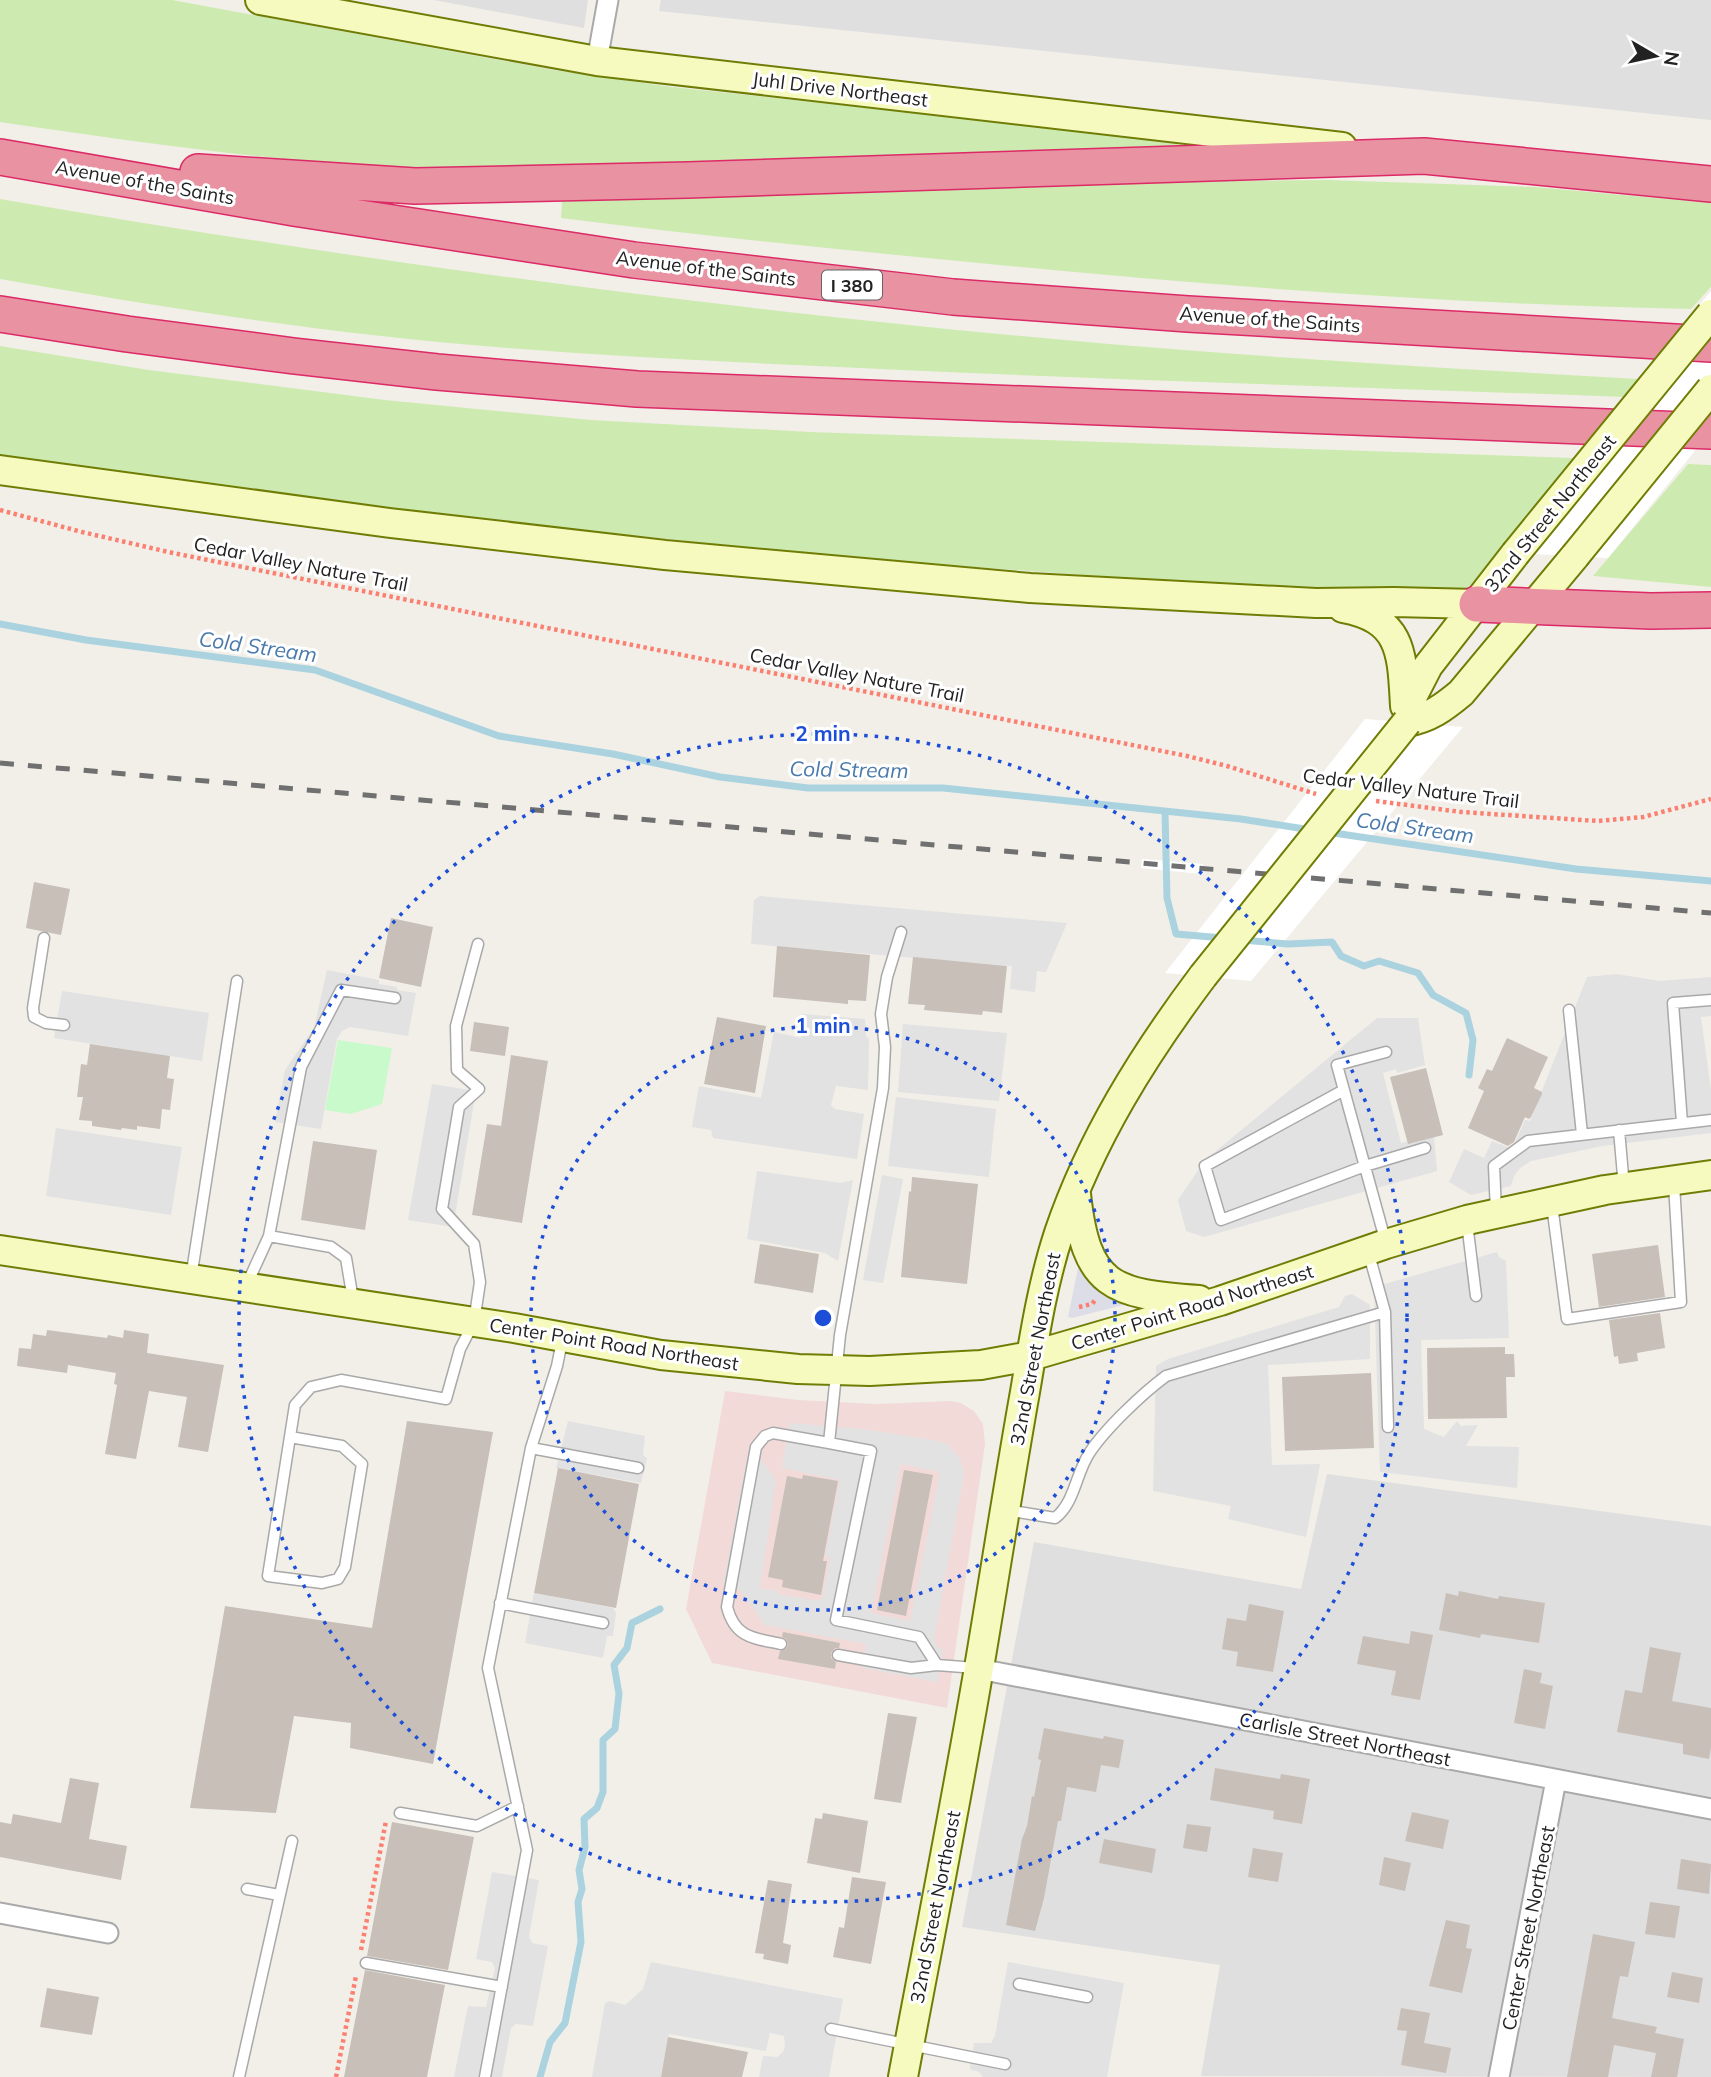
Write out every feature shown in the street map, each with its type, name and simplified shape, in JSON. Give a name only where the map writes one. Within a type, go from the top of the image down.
[{"type":"highway","points":[[6,158],[415,186],[688,180],[1424,156],[1711,184]]},
{"type":"highway","name":"Avenue of the Saints","points":[[6,158],[294,208],[634,260],[953,297],[1201,315],[1711,344]]},
{"type":"highway","points":[[0,314],[294,356],[437,372],[637,389],[937,403],[1711,431]]},
{"type":"highway","points":[[1477,604],[1651,611],[1711,610]]},
{"type":"main road","name":"Juhl Drive Northeast","points":[[260,0],[597,61],[1424,156]]},
{"type":"main road","name":"32nd Street Northeast","points":[[903,2077],[964,1760],[1031,1356],[1047,1275],[1076,1189],[1114,1110],[1141,1062],[1203,976],[1407,722],[1410,701],[1428,666],[1515,554],[1711,313]]},
{"type":"main road","points":[[1316,603],[1355,610],[1374,617],[1389,630],[1401,653],[1407,722],[1424,719],[1461,693],[1711,389]]},
{"type":"main road","points":[[0,471],[350,518],[665,555],[1030,588],[1316,603],[1394,601],[1477,604]]},
{"type":"main road","name":"Center Point Road Northeast","points":[[0,1250],[725,1363],[837,1371],[981,1365],[1031,1356],[1220,1301],[1377,1247],[1467,1220],[1624,1187],[1711,1175]]},
{"type":"main road","points":[[1076,1189],[1078,1216],[1088,1255],[1109,1281],[1135,1294],[1220,1301]]},
{"type":"street","points":[[597,61],[608,0]]},
{"type":"street","name":"Carlisle Street Northeast","points":[[979,1668],[1711,1809]]},
{"type":"street","name":"Center Street Northeast","points":[[1499,2077],[1556,1780]]},
{"type":"street","points":[[0,1913],[108,1933]]},
{"type":"lane","points":[[829,1443],[840,1335],[883,1088],[885,1047],[881,1014],[887,977],[901,932]]},
{"type":"lane","points":[[44,938],[33,1008],[34,1017],[46,1023],[64,1025]]},
{"type":"lane","points":[[290,1437],[342,1446],[362,1464],[345,1567],[338,1580],[322,1583],[268,1576],[295,1405],[310,1387],[341,1380],[446,1399],[460,1349],[474,1322],[480,1282],[479,1262],[474,1244],[442,1209],[459,1107],[479,1089],[457,1070],[456,1026],[478,944]]},
{"type":"lane","points":[[191,1279],[237,981]]},
{"type":"lane","points":[[246,1287],[269,1236],[301,1068],[341,990],[395,998]]},
{"type":"lane","points":[[1682,1123],[1673,1003],[1711,1000]]},
{"type":"lane","points":[[1569,1010],[1583,1134]]},
{"type":"lane","points":[[1387,1052],[1337,1065],[1365,1166],[1377,1247],[1385,1312],[1388,1427]]},
{"type":"lane","points":[[1344,1090],[1205,1166],[1221,1220],[1365,1166],[1425,1149]]},
{"type":"lane","points":[[1496,1213],[1494,1166],[1528,1141],[1711,1120]]},
{"type":"lane","points":[[1619,1130],[1624,1187]]},
{"type":"lane","points":[[1552,1201],[1567,1319],[1682,1302],[1673,1180]]},
{"type":"lane","points":[[1467,1220],[1476,1296]]},
{"type":"lane","points":[[269,1236],[331,1247],[346,1258],[354,1304]]},
{"type":"lane","points":[[1006,1510],[1055,1518],[1060,1514],[1066,1507],[1079,1470],[1090,1451],[1146,1391],[1166,1376],[1385,1312]]},
{"type":"lane","points":[[485,2077],[527,1850],[488,1668],[531,1448],[557,1366],[563,1337]]},
{"type":"lane","points":[[781,1644],[741,1633],[730,1619],[727,1606],[756,1447],[765,1436],[773,1433],[871,1451],[836,1620],[919,1637],[937,1665]]},
{"type":"lane","points":[[531,1448],[638,1468]]},
{"type":"lane","points":[[500,1604],[603,1623]]},
{"type":"lane","points":[[838,1655],[911,1668],[937,1665],[979,1668]]},
{"type":"lane","points":[[400,1813],[477,1826],[518,1805]]},
{"type":"lane","points":[[239,2077],[292,1841]]},
{"type":"lane","points":[[247,1889],[279,1895]]},
{"type":"lane","points":[[363,1962],[502,1987]]},
{"type":"lane","points":[[1019,1984],[1087,1997]]},
{"type":"lane","points":[[831,2029],[1004,2064]]},
{"type":"path","name":"Cedar Valley Nature Trail","points":[[0,510],[173,553],[1187,757],[1324,795]]},
{"type":"path","name":"Cedar Valley Nature Trail","points":[[1365,800],[1461,812],[1598,821],[1643,817],[1711,799]]},
{"type":"path","points":[[1070,1305],[1079,1307],[1081,1316]]},
{"type":"path","points":[[363,1962],[387,1817],[400,1813]]},
{"type":"path","points":[[336,2077],[356,1974]]},
{"type":"shaded area","points":[[434,0],[588,0],[584,28]]},
{"type":"shaded area","points":[[661,0],[1711,0],[1711,120],[659,11]]},
{"type":"shaded area","points":[[760,896],[1067,923],[1046,972],[1037,971],[1035,992],[1010,989],[1012,966],[751,944],[754,900]]},
{"type":"shaded area","points":[[327,970],[379,980],[379,984],[416,993],[408,1036],[350,1027],[342,1031],[337,1039],[321,1129],[275,1122],[285,1070],[314,1028]]},
{"type":"shaded area","points":[[1616,974],[1660,981],[1711,977],[1711,1016],[1701,1017],[1711,1090],[1711,1133],[1602,1146],[1531,1161],[1520,1168],[1511,1186],[1471,1195],[1449,1182],[1464,1149],[1484,1158],[1492,1141],[1512,1149],[1525,1120],[1530,1121],[1587,977]]},
{"type":"shaded area","points":[[62,991],[209,1013],[202,1061],[54,1038]]},
{"type":"shaded area","points":[[802,1014],[865,1019],[866,1037],[869,1038],[868,1090],[836,1086],[831,1105],[835,1109],[864,1114],[857,1159],[713,1138],[711,1130],[692,1127],[699,1086],[761,1098],[774,1032],[801,1038]]},
{"type":"shaded area","points":[[1377,1018],[1418,1018],[1425,1065],[1397,1073],[1396,1069],[1383,1073],[1401,1143],[1434,1136],[1437,1171],[1204,1237],[1186,1231],[1178,1200],[1205,1160]]},
{"type":"shaded area","points":[[903,1024],[1007,1033],[999,1101],[898,1092]]},
{"type":"shaded area","points":[[432,1084],[476,1091],[453,1227],[408,1220]]},
{"type":"shaded area","points":[[896,1097],[996,1109],[989,1177],[888,1166]]},
{"type":"shaded area","points":[[56,1128],[182,1147],[171,1215],[46,1196]]},
{"type":"shaded area","points":[[757,1171],[841,1183],[853,1180],[838,1261],[825,1253],[747,1239]]},
{"type":"shaded area","points":[[882,1175],[903,1179],[883,1283],[863,1280]]},
{"type":"shaded area","points":[[1497,1252],[1499,1257],[1506,1261],[1509,1338],[1421,1340],[1424,1429],[1444,1437],[1457,1421],[1461,1426],[1478,1425],[1466,1446],[1519,1447],[1517,1488],[1380,1472],[1374,1287]]},
{"type":"shaded area","points":[[1081,1264],[1128,1304],[1068,1317]]},
{"type":"shaded area","points":[[1352,1294],[1370,1305],[1370,1359],[1268,1365],[1272,1465],[1320,1464],[1306,1537],[1228,1519],[1231,1506],[1153,1491],[1156,1366],[1168,1359],[1339,1307],[1345,1296]]},
{"type":"shaded area","points":[[725,1391],[798,1400],[877,1404],[951,1401],[961,1403],[974,1411],[983,1424],[985,1444],[947,1708],[712,1663],[686,1609]]},
{"type":"shaded area","points":[[568,1421],[645,1436],[643,1455],[647,1458],[641,1483],[556,1468]]},
{"type":"shaded area","points":[[790,1423],[862,1429],[939,1441],[949,1445],[960,1459],[964,1472],[963,1480],[934,1640],[937,1647],[943,1649],[937,1682],[863,1668],[866,1644],[765,1625],[740,1590],[723,1586],[747,1457],[761,1459],[776,1481],[760,1588],[818,1601],[823,1597],[830,1558],[825,1556],[840,1480],[782,1468]],"holes":[[[901,1464],[940,1472],[910,1621],[871,1613]]]},
{"type":"shaded area","points":[[1327,1474],[1711,1526],[1711,2077],[1201,2076],[1220,1965],[962,1927],[1034,1542],[1301,1589]]},
{"type":"shaded area","points":[[534,1593],[613,1608],[616,1613],[613,1636],[607,1636],[603,1658],[525,1643]]},
{"type":"shaded area","points":[[492,1872],[539,1880],[529,1936],[532,1943],[548,1946],[533,2026],[516,2024],[511,2028],[502,2077],[454,2077],[468,2006],[486,2007],[495,1968],[492,1962],[476,1959]]},
{"type":"shaded area","points":[[651,1962],[843,1999],[829,2077],[759,2077],[763,2056],[777,2057],[785,2046],[784,2036],[770,2033],[766,2051],[669,2034],[661,2077],[592,2077],[605,2003],[610,2001],[625,2005],[643,1989]]},
{"type":"shaded area","points":[[1008,1962],[1124,1983],[1107,2077],[983,2077],[979,2072],[970,2069],[974,2043],[991,2043],[995,2036]]},
{"type":"green space","points":[[0,0],[172,0],[554,70],[672,87],[1003,122],[1219,138],[1220,149],[500,171],[356,165],[192,149],[0,122]]},
{"type":"green space","points":[[1328,180],[1535,187],[1711,203],[1711,287],[1691,309],[1420,298],[1059,271],[764,242],[561,218],[562,201],[1128,182]]},
{"type":"green space","points":[[0,199],[414,264],[831,317],[1175,349],[1638,379],[1624,397],[724,362],[381,336],[190,310],[0,279]]},
{"type":"green space","points":[[0,346],[149,370],[385,400],[591,420],[810,432],[1574,458],[1461,597],[1206,584],[824,556],[417,512],[0,456]]},
{"type":"green space","points":[[1688,464],[1711,465],[1711,587],[1593,576]]},
{"type":"green space","points":[[338,1040],[392,1048],[382,1104],[351,1114],[325,1110]]},
{"type":"pier","points":[[1711,291],[1711,431],[1608,558],[1497,552]]},
{"type":"pier","points":[[1365,719],[1463,727],[1251,981],[1165,973]]},
{"type":"pier","points":[[1142,859],[1203,864],[1202,874],[1141,868]]},
{"type":"building","points":[[34,882],[70,889],[61,935],[26,928]]},
{"type":"building","points":[[391,918],[433,927],[421,987],[379,978]]},
{"type":"building","points":[[777,946],[870,955],[866,1001],[848,1000],[848,1004],[773,997]]},
{"type":"building","points":[[913,957],[1007,966],[1002,1013],[983,1011],[982,1015],[924,1010],[925,1005],[908,1004]]},
{"type":"building","points":[[717,1017],[766,1026],[755,1093],[704,1084]]},
{"type":"building","points":[[474,1022],[509,1027],[505,1056],[470,1051]]},
{"type":"building","points":[[1507,1038],[1548,1057],[1534,1088],[1542,1094],[1531,1117],[1525,1117],[1514,1142],[1508,1146],[1468,1128],[1484,1091],[1478,1088],[1487,1069],[1492,1071]]},
{"type":"building","points":[[90,1044],[170,1056],[167,1078],[174,1079],[170,1110],[162,1109],[160,1129],[137,1126],[137,1130],[121,1130],[92,1126],[92,1121],[79,1120],[83,1097],[77,1097],[81,1064],[87,1065]]},
{"type":"building","points":[[511,1055],[548,1061],[522,1223],[472,1215],[487,1124],[501,1126]]},
{"type":"building","points":[[1426,1068],[1443,1135],[1408,1144],[1390,1077]]},
{"type":"building","points":[[313,1141],[377,1150],[365,1230],[301,1220]]},
{"type":"building","points":[[912,1177],[978,1184],[967,1284],[901,1277]]},
{"type":"building","points":[[760,1244],[819,1254],[813,1293],[754,1283]]},
{"type":"building","points":[[1658,1245],[1665,1297],[1599,1307],[1592,1254]]},
{"type":"building","points":[[1660,1313],[1665,1348],[1637,1353],[1638,1361],[1619,1364],[1618,1356],[1614,1357],[1609,1320]]},
{"type":"building","points":[[47,1330],[107,1338],[108,1335],[123,1338],[124,1330],[149,1334],[147,1353],[224,1365],[208,1452],[178,1447],[187,1397],[149,1391],[136,1459],[105,1454],[117,1385],[114,1384],[116,1373],[68,1365],[67,1373],[17,1366],[19,1348],[31,1349],[33,1334],[46,1336]]},
{"type":"building","points":[[1505,1347],[1505,1354],[1514,1354],[1515,1377],[1506,1377],[1507,1418],[1428,1419],[1427,1348]]},
{"type":"building","points":[[1371,1373],[1374,1448],[1285,1451],[1282,1377]]},
{"type":"building","points":[[407,1421],[493,1432],[433,1764],[350,1748],[351,1723],[294,1716],[276,1813],[190,1808],[225,1606],[372,1628]]},
{"type":"building","points":[[558,1468],[639,1484],[616,1608],[534,1593]]},
{"type":"building","points":[[904,1470],[933,1475],[906,1616],[877,1610]]},
{"type":"building","points":[[803,1475],[838,1481],[823,1561],[827,1561],[821,1595],[782,1587],[783,1580],[768,1577],[787,1476],[802,1479]]},
{"type":"building","points":[[1459,1591],[1498,1599],[1499,1596],[1545,1603],[1539,1643],[1481,1634],[1480,1638],[1439,1630],[1446,1593],[1458,1596]]},
{"type":"building","points":[[1249,1604],[1284,1611],[1273,1672],[1236,1666],[1238,1652],[1222,1649],[1227,1618],[1246,1621]]},
{"type":"building","points":[[1411,1631],[1433,1635],[1420,1700],[1391,1695],[1396,1671],[1357,1664],[1363,1636],[1409,1644]]},
{"type":"building","points":[[783,1632],[840,1643],[839,1648],[835,1648],[831,1653],[831,1658],[836,1662],[835,1669],[778,1659],[780,1651],[788,1645],[782,1637]]},
{"type":"building","points":[[1650,1647],[1681,1653],[1672,1701],[1711,1708],[1709,1759],[1683,1754],[1683,1744],[1617,1732],[1625,1690],[1642,1693]]},
{"type":"building","points":[[1524,1669],[1542,1673],[1540,1683],[1553,1686],[1545,1729],[1514,1723]]},
{"type":"building","points":[[888,1713],[917,1717],[901,1803],[874,1799]]},
{"type":"building","points":[[1044,1728],[1103,1739],[1104,1736],[1124,1740],[1119,1768],[1101,1765],[1096,1792],[1067,1787],[1035,1931],[1006,1925],[1022,1839],[1032,1796],[1034,1797]]},
{"type":"building","points":[[1215,1768],[1280,1779],[1281,1774],[1310,1779],[1302,1824],[1273,1819],[1274,1811],[1210,1800]]},
{"type":"building","points":[[70,1778],[99,1783],[89,1839],[127,1846],[121,1880],[0,1857],[0,1822],[11,1824],[13,1814],[61,1823]]},
{"type":"building","points":[[1412,1812],[1449,1820],[1443,1849],[1405,1841]]},
{"type":"building","points":[[823,1813],[868,1821],[860,1873],[807,1863],[815,1818],[822,1819]]},
{"type":"building","points":[[392,1822],[474,1837],[448,1970],[367,1956]]},
{"type":"building","points":[[1187,1824],[1211,1827],[1207,1852],[1183,1848]]},
{"type":"building","points":[[1104,1839],[1156,1849],[1152,1873],[1099,1863]]},
{"type":"building","points":[[1253,1848],[1283,1853],[1278,1882],[1248,1877]]},
{"type":"building","points":[[1384,1857],[1411,1863],[1405,1891],[1379,1885]]},
{"type":"building","points":[[1681,1859],[1711,1864],[1709,1894],[1677,1889]]},
{"type":"building","points":[[852,1877],[886,1882],[871,1964],[833,1957],[839,1927],[844,1928]]},
{"type":"building","points":[[768,1880],[792,1884],[783,1943],[791,1945],[788,1964],[763,1959],[764,1954],[755,1953]]},
{"type":"building","points":[[1650,1902],[1680,1906],[1675,1938],[1645,1934]]},
{"type":"building","points":[[1446,1920],[1470,1925],[1466,1948],[1472,1949],[1462,1993],[1429,1986]]},
{"type":"building","points":[[1593,1934],[1635,1942],[1628,1977],[1620,1976],[1612,2018],[1657,2027],[1655,2033],[1684,2039],[1677,2077],[1651,2077],[1656,2053],[1614,2045],[1608,2077],[1567,2077]]},
{"type":"building","points":[[365,1970],[445,1985],[427,2077],[344,2077]]},
{"type":"building","points":[[1672,1972],[1703,1978],[1699,2003],[1667,1997]]},
{"type":"building","points":[[47,1988],[99,1997],[92,2035],[40,2027]]},
{"type":"building","points":[[1401,2008],[1430,2013],[1424,2043],[1451,2048],[1446,2073],[1401,2065],[1407,2031],[1397,2030]]},
{"type":"building","points":[[668,2037],[748,2052],[742,2077],[661,2077]]},
{"type":"waterway","name":"Cold Stream","points":[[0,624],[86,640],[315,670],[499,736],[613,754],[720,777],[808,788],[943,788],[1241,819],[1311,830]]},
{"type":"waterway","points":[[1165,812],[1167,898],[1176,934],[1223,938]]},
{"type":"waterway","name":"Cold Stream","points":[[1327,832],[1576,869],[1711,881]]},
{"type":"waterway","points":[[1242,940],[1288,944],[1332,942],[1341,956],[1364,966],[1379,961],[1418,973],[1433,995],[1466,1013],[1473,1040],[1469,1075]]},
{"type":"waterway","points":[[540,2077],[550,2042],[565,2023],[581,1942],[578,1902],[582,1889],[579,1870],[585,1847],[584,1819],[597,1808],[603,1792],[603,1740],[615,1729],[619,1694],[614,1665],[627,1648],[632,1623],[660,1609]]},
{"type":"railway","points":[[0,763],[1711,913]]}]
